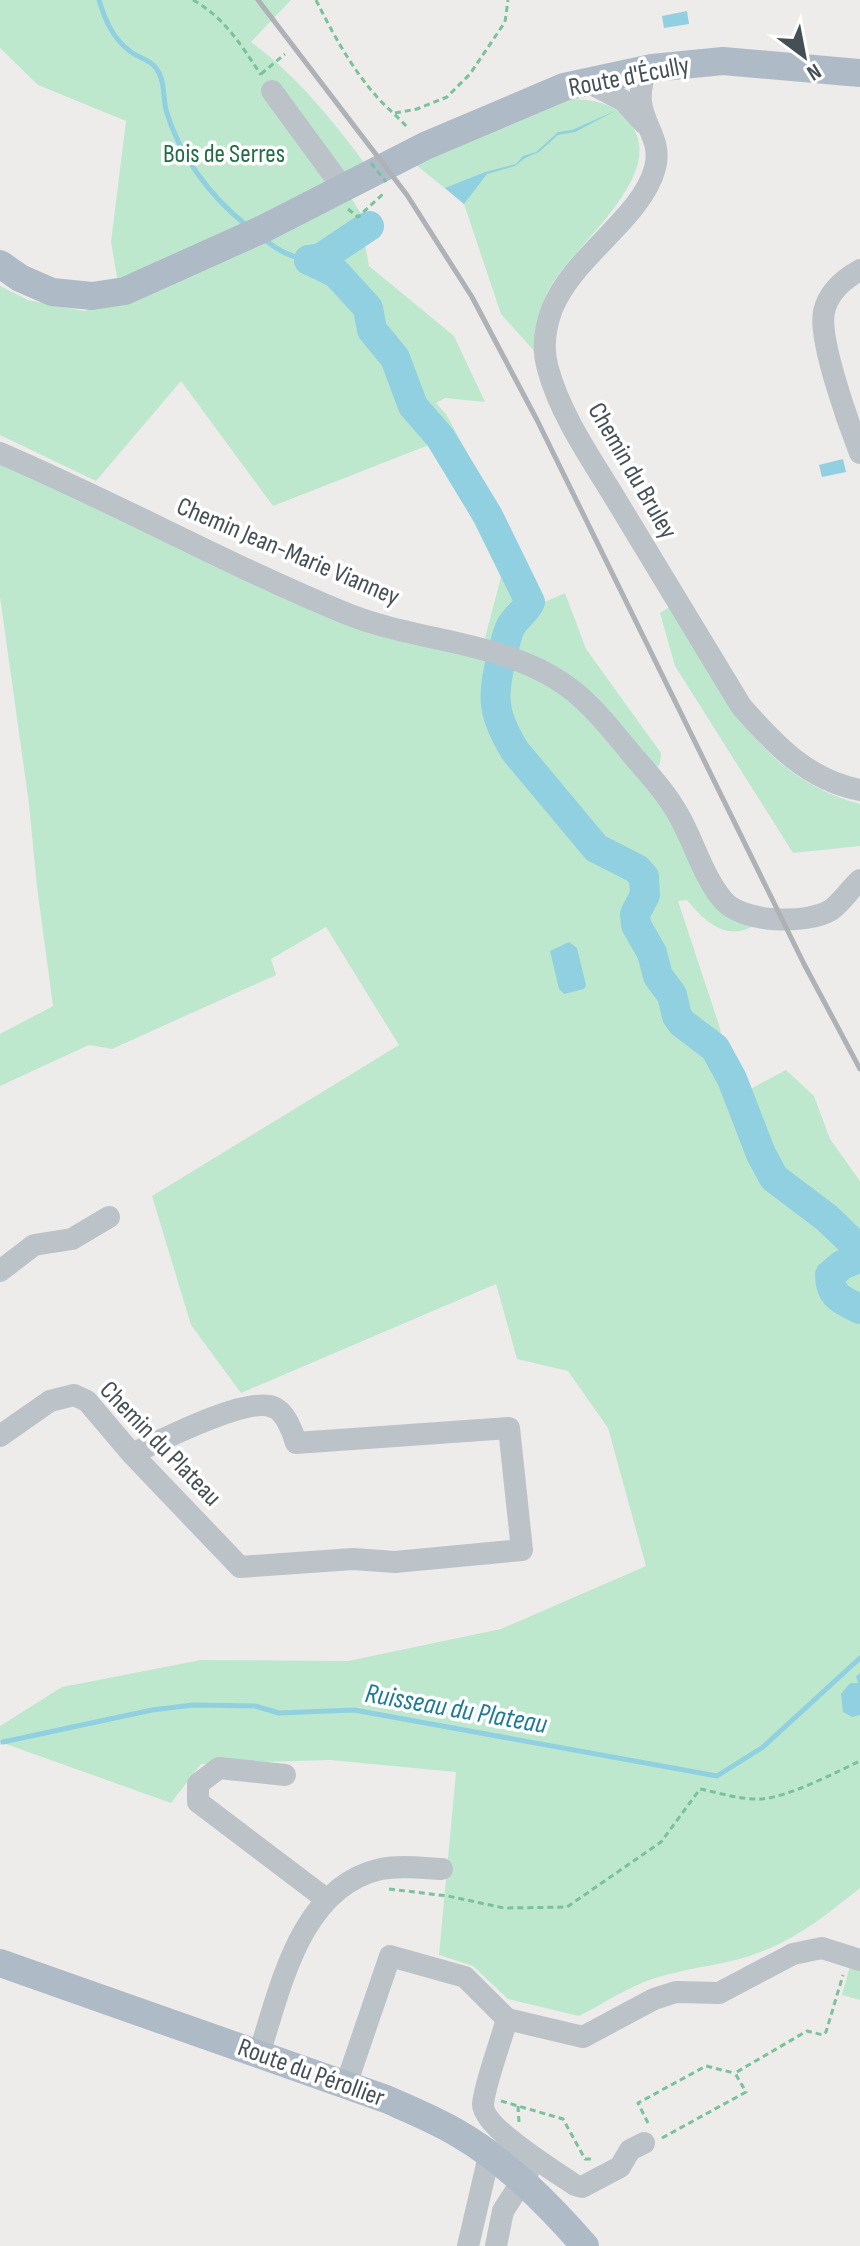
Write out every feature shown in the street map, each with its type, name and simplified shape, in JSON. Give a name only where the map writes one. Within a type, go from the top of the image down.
[{"type":"main road","name":"Route d'Écully","points":[[343,188],[425,146],[564,87],[647,69],[723,61],[807,67],[854,76]]},
{"type":"main road","points":[[0,264],[20,278],[52,292],[92,296],[125,291],[255,233],[343,188]]},
{"type":"main road","name":"Route du Pérollier","points":[[0,1963],[419,2113],[462,2135],[489,2156],[529,2170],[585,2246]]},
{"type":"street","name":"Chemin du Bruley","points":[[647,69],[639,94],[656,145],[656,166],[648,186],[632,209],[601,241],[560,294],[545,336],[547,366],[568,418],[741,706],[774,744],[801,766],[840,786],[860,790]]},
{"type":"street","points":[[588,82],[624,101],[649,130]]},
{"type":"street","points":[[266,83],[343,188]]},
{"type":"street","points":[[860,270],[841,281],[824,312],[832,369],[860,453]]},
{"type":"street","name":"Chemin Jean-Marie Vianney","points":[[0,453],[346,613],[384,626],[512,658],[554,677],[599,716],[675,807],[716,890],[731,908],[753,916],[782,918],[820,915],[837,905],[860,880]]},
{"type":"street","points":[[0,1271],[34,1245],[72,1239],[109,1217]]},
{"type":"street","name":"Chemin du Plateau","points":[[0,1436],[50,1401],[74,1395],[87,1401],[132,1454],[240,1567],[353,1559],[395,1562],[522,1550],[509,1428],[296,1443],[281,1412],[273,1407],[245,1406],[132,1454]]},
{"type":"street","points":[[285,1775],[219,1768],[198,1784],[198,1802],[326,1899]]},
{"type":"street","points":[[259,2054],[296,1945],[326,1899],[351,1880],[379,1869],[400,1866],[442,1869]]},
{"type":"street","points":[[346,2085],[390,1956],[465,1977],[507,2019],[583,2037],[654,1999],[676,1992],[719,1993],[793,1954],[822,1948],[855,1958]]},
{"type":"street","points":[[507,2019],[486,2096],[485,2112],[529,2170],[582,2187],[620,2167],[630,2150],[647,2135]]},
{"type":"street","points":[[468,2246],[489,2156]]},
{"type":"street","points":[[496,2246],[503,2211],[529,2170]]},
{"type":"path","points":[[193,0],[213,12],[245,50],[266,83],[285,54]]},
{"type":"path","points":[[316,0],[347,56],[376,97],[425,146]]},
{"type":"path","points":[[393,113],[417,109],[447,97],[470,74],[505,22],[508,0]]},
{"type":"path","points":[[371,163],[386,182]]},
{"type":"path","points":[[358,217],[390,187]]},
{"type":"path","points":[[385,1888],[448,1896],[504,1908],[567,1907],[661,1842],[700,1789],[764,1799],[821,1780],[860,1761]]},
{"type":"path","points":[[735,2073],[746,2092],[650,2145],[638,2103],[706,2066],[735,2073],[807,2031],[823,2035],[855,1958]]},
{"type":"path","points":[[486,2096],[563,2119],[585,2159],[601,2153]]},
{"type":"path","points":[[518,2106],[519,2122]]},
{"type":"green space","name":"Bois de Serres","points":[[0,0],[291,0],[251,42],[303,89],[377,180],[350,196],[373,233],[364,239],[369,266],[454,336],[485,402],[445,398],[436,403],[446,414],[469,456],[529,581],[531,608],[565,593],[586,649],[661,753],[660,764],[649,774],[753,926],[734,932],[724,930],[700,915],[687,900],[678,901],[739,1095],[786,1070],[814,1096],[830,1139],[860,1181],[860,1888],[816,1922],[781,1943],[740,1959],[645,1981],[579,2016],[508,1999],[473,1966],[439,1955],[456,1772],[330,1760],[201,1764],[171,1803],[3,1743],[0,1745],[0,1726],[62,1687],[201,1660],[348,1661],[501,1629],[646,1566],[608,1428],[568,1371],[517,1359],[496,1284],[241,1393],[191,1325],[152,1196],[399,1045],[326,927],[271,959],[276,975],[112,1049],[89,1045],[0,1086],[0,1034],[53,1006],[0,597],[0,455],[346,613],[502,652],[485,638],[501,577],[434,443],[273,506],[181,381],[96,481],[0,435],[0,286],[28,300],[84,311],[121,300],[111,242],[126,121],[38,85],[0,48]]},
{"type":"green space","points":[[565,100],[599,102],[621,113],[638,140],[638,162],[629,185],[614,208],[547,293],[537,322],[535,352],[501,314],[464,204],[415,164]]},
{"type":"green space","points":[[671,606],[726,699],[768,751],[794,773],[824,791],[860,804],[860,846],[793,853],[675,666],[660,613]]},
{"type":"green space","points":[[850,1966],[860,1969],[860,2000],[842,1995]]},
{"type":"water","points":[[687,11],[689,24],[664,28],[662,16]]},
{"type":"water","points":[[617,110],[575,132],[558,135],[539,152],[515,166],[487,174],[464,204],[445,188],[516,164],[523,156],[536,152],[558,132],[572,130]]},
{"type":"water","points":[[843,459],[846,472],[822,477],[819,465]]},
{"type":"water","points":[[488,705],[505,710],[506,721],[497,733],[487,720]]},
{"type":"water","points":[[569,942],[577,948],[586,985],[584,989],[564,994],[559,989],[550,951]]},
{"type":"water","points":[[860,1673],[860,1715],[852,1717],[843,1712],[841,1694],[850,1683],[858,1683],[856,1676]]},
{"type":"waterway","points":[[99,0],[107,22],[119,41],[154,65],[159,73],[172,127],[197,174],[246,225]]},
{"type":"waterway","points":[[309,260],[321,258],[369,226]]},
{"type":"waterway","points":[[264,239],[285,253],[309,260]]},
{"type":"waterway","points":[[309,260],[336,273],[368,308],[372,330],[395,358],[413,406],[440,437],[488,516],[530,602],[509,629],[498,670],[495,695],[502,727],[515,751],[596,848],[637,869],[644,877],[645,895],[635,914],[636,925],[652,953],[658,976],[672,995],[677,1016],[715,1048],[732,1079],[761,1154],[774,1178],[827,1218],[857,1247],[854,1260],[830,1275],[835,1293],[860,1309]]},
{"type":"waterway","name":"Ruisseau du Plateau","points":[[3,1742],[152,1710],[193,1705],[255,1706],[279,1713],[354,1710],[717,1776],[763,1747],[860,1658]]},
{"type":"railway","points":[[258,0],[407,195],[472,297],[537,420],[804,964],[860,1069]]}]
